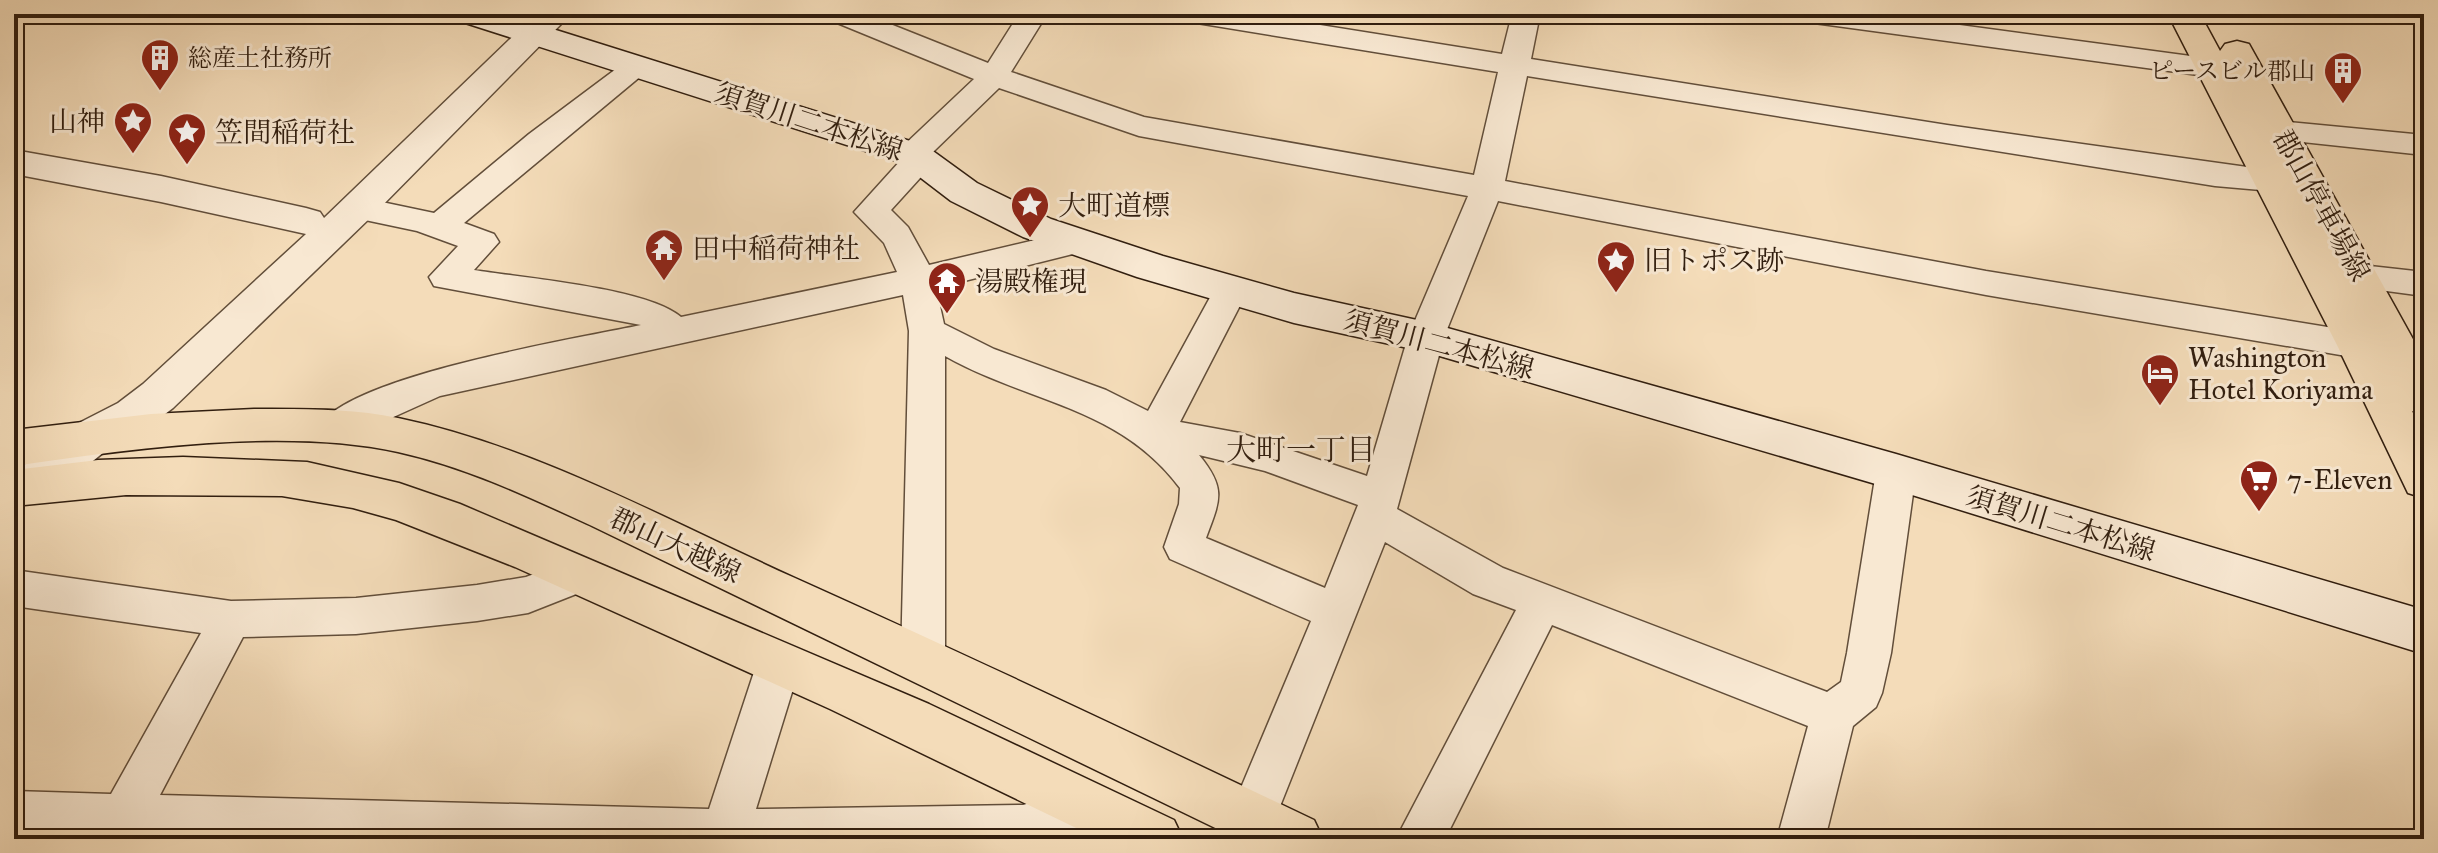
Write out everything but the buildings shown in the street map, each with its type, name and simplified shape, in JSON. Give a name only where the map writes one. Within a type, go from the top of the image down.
[{"type":"main road","name":"須賀川二本松線","points":[[471,14],[531,22],[638,66],[810,119],[916,157],[985,203],[1037,228],[1077,242],[1231,290],[1426,337],[1896,472],[2424,632]]},
{"type":"main road","points":[[2184,14],[2213,68],[2262,130],[2272,180],[2424,480]]},
{"type":"main road","name":"郡山停車場線","points":[[2216,14],[2262,130],[2361,277],[2424,398]]},
{"type":"main road","points":[[18,481],[133,415],[158,396],[358,208],[531,22]]},
{"type":"main road","points":[[93,436],[141,378],[306,221],[531,22]]},
{"type":"main road","points":[[14,162],[161,189],[306,221]]},
{"type":"main road","name":"郡山大越線","points":[[93,436],[229,426],[338,427],[397,435],[449,450],[562,493],[923,659],[1261,832]]},
{"type":"main road","points":[[18,481],[217,476],[304,480],[370,493],[457,522],[779,663],[1091,806],[1155,839]]},
{"type":"street","points":[[840,14],[994,76],[1139,126],[1487,188],[1986,283],[2358,345]]},
{"type":"street","points":[[923,659],[927,331],[919,280],[891,224],[871,212],[916,157],[994,76],[1033,14]]},
{"type":"street","points":[[1197,14],[1962,137],[2215,175],[2272,180]]},
{"type":"street","points":[[1261,832],[1336,612],[1378,506],[1426,337],[1487,188],[1526,14]]},
{"type":"street","points":[[1814,14],[2213,68]]},
{"type":"street","points":[[439,227],[540,141],[638,66]]},
{"type":"street","points":[[2262,130],[2424,145]]},
{"type":"street","points":[[358,208],[439,227],[482,242],[446,277],[616,306],[658,317],[676,333]]},
{"type":"street","points":[[338,427],[389,400],[434,383],[919,280],[1077,242]]},
{"type":"street","points":[[2361,277],[2424,284]]},
{"type":"street","points":[[1154,436],[1231,290]]},
{"type":"street","points":[[927,331],[988,362],[1082,394],[1154,436],[1177,454],[1200,486],[1201,501],[1184,547],[1336,612]]},
{"type":"street","points":[[1154,436],[1183,436],[1288,464],[1378,506],[1488,581],[1833,715]]},
{"type":"street","points":[[1801,839],[1833,715],[1860,693],[1869,653],[1896,472]]},
{"type":"street","points":[[14,588],[231,619],[356,616],[477,603],[528,595],[579,575]]},
{"type":"street","points":[[1420,839],[1542,602]]},
{"type":"street","points":[[117,829],[231,619]]},
{"type":"street","points":[[724,836],[779,663]]},
{"type":"street","points":[[14,814],[117,829],[724,836],[1023,828],[1091,806]]},
{"type":"place","name":"総産土社務所","points":[[160,92]]},
{"type":"place","name":"ピースビル郡山","points":[[2343,105]]},
{"type":"place","name":"山神","points":[[133,155]]},
{"type":"place","name":"笠間稲荷社","points":[[187,166]]},
{"type":"place","name":"大町道標","points":[[1030,239]]},
{"type":"place","name":"田中稲荷神社","points":[[664,282]]},
{"type":"place","name":"旧トポス跡","points":[[1616,294]]},
{"type":"place","name":"湯殿権現","points":[[947,315]]},
{"type":"place","name":"Washington Hotel Koriyama","points":[[2160,407]]},
{"type":"place","name":"7-Eleven","points":[[2259,513]]},
{"type":"district","name":"大町一丁目","points":[[1301,450]]}]
